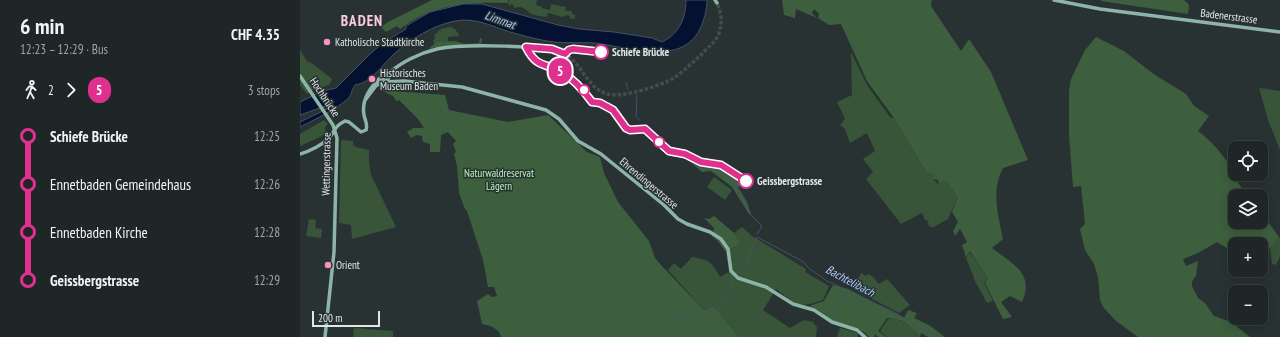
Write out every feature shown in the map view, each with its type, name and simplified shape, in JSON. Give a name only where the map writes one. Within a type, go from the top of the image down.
[{"type":"main road","name":"Badenerstrasse","points":[[1054,0],[1076,5],[1280,32]]},
{"type":"main road","points":[[366,99],[375,86],[400,65],[416,56],[437,49],[511,46],[552,49],[567,55]]},
{"type":"main road","name":"Hochbrücke","points":[[300,76],[333,127]]},
{"type":"main road","points":[[366,99],[371,87],[386,78]]},
{"type":"main road","name":"Ehrendingerstrasse","points":[[386,78],[396,81],[472,89],[546,110],[562,122],[578,141],[605,158],[664,205],[678,219],[687,224],[710,232],[721,239],[728,249],[731,271],[738,278],[766,288],[790,303],[814,310],[832,322],[857,330],[865,337]]},
{"type":"main road","name":"Wettingerstrasse","points":[[325,337],[334,246],[337,143],[333,127],[347,121],[361,132],[366,130],[368,127],[363,112],[366,99]]},
{"type":"main road","points":[[300,154],[315,148],[326,140],[333,127]]},
{"type":"green space","points":[[432,0],[508,0],[508,3],[478,3],[451,6],[425,14],[400,29],[397,26],[386,32],[381,27]]},
{"type":"green space","points":[[509,0],[537,0],[536,5],[550,10],[551,4],[566,7],[565,11],[572,11],[572,14],[575,15],[575,19],[566,15],[563,17],[548,13],[547,17],[534,15],[522,7],[515,8],[512,4],[508,6]]},
{"type":"green space","points":[[782,0],[932,0],[931,6],[961,51],[969,39],[991,72],[1028,160],[1003,168],[999,177],[996,194],[1003,239],[992,248],[1014,264],[1023,276],[1026,284],[1022,302],[1010,296],[1001,302],[1012,317],[1003,319],[985,283],[988,279],[970,251],[966,257],[962,245],[967,242],[960,229],[955,236],[953,231],[958,222],[952,212],[958,197],[946,181],[941,182],[939,185],[938,180],[933,179],[935,175],[926,172],[894,118],[867,81],[841,24],[829,25],[818,18],[819,14],[815,10],[813,10],[812,13],[817,18],[796,9],[795,18],[784,15]]},
{"type":"green space","points":[[1101,0],[1184,0],[1189,5],[1188,14]]},
{"type":"green space","points":[[450,27],[456,30],[459,36],[448,37],[448,42],[436,42],[434,45],[434,35],[441,29]]},
{"type":"green space","points":[[1096,37],[1124,51],[1155,75],[1186,94],[1194,106],[1209,116],[1198,131],[1211,143],[1228,163],[1228,181],[1238,181],[1243,189],[1228,189],[1228,229],[1268,229],[1268,222],[1279,237],[1268,250],[1268,237],[1228,237],[1228,249],[1217,242],[1198,253],[1183,259],[1186,266],[1198,261],[1196,276],[1192,281],[1192,286],[1198,298],[1205,303],[1214,316],[1228,321],[1228,325],[1235,325],[1250,337],[1138,337],[1116,321],[1103,307],[1100,300],[1098,277],[1094,264],[1085,250],[1080,229],[1085,224],[1081,186],[1073,187],[1069,135],[1069,91],[1071,79],[1085,50]]},
{"type":"green space","points":[[480,38],[482,39],[481,45],[437,47],[428,49],[437,42],[455,41],[464,44],[479,43]]},
{"type":"green space","points":[[300,50],[307,61],[332,79],[329,85],[315,89],[307,94],[300,85]]},
{"type":"green space","points":[[851,52],[867,85],[890,117],[894,118],[926,172],[935,175],[933,179],[939,185],[941,182],[946,181],[958,197],[948,219],[932,228],[930,226],[928,227],[929,224],[927,224],[929,221],[925,220],[922,213],[901,224],[866,179],[873,172],[863,159],[875,151],[867,133],[850,143],[845,129],[840,125],[845,119],[837,102],[852,95]]},
{"type":"green space","points":[[1259,88],[1280,91],[1280,150],[1268,120]]},
{"type":"green space","name":"Naturwaldreservat Lägern","points":[[386,89],[393,91],[445,95],[449,110],[508,122],[548,115],[587,152],[600,157],[604,173],[618,202],[649,241],[655,258],[661,265],[704,310],[714,306],[739,337],[501,337],[496,329],[482,324],[477,301],[488,294],[492,297],[497,296],[494,287],[488,287],[483,260],[467,211],[459,193],[457,166],[454,154],[456,152],[453,144],[456,141],[448,132],[441,135],[440,152],[430,152],[430,144],[423,142],[422,136],[416,135],[411,138],[407,132],[413,128],[424,128],[418,119],[399,100],[396,101],[393,96],[381,90]]},
{"type":"green space","points":[[324,120],[328,124],[324,129],[327,132],[320,137],[300,146],[300,134]]},
{"type":"green space","points":[[341,140],[353,141],[353,145],[356,147],[369,150],[371,175],[396,227],[352,239],[351,225],[339,223]]},
{"type":"green space","points":[[690,159],[700,164],[716,166],[745,182],[738,187],[747,202],[751,214],[749,214],[732,187],[711,171],[702,172],[688,160]]},
{"type":"green space","points":[[714,177],[732,190],[725,200],[707,187]]},
{"type":"green space","points":[[714,216],[734,233],[741,243],[726,252],[712,236],[714,228],[704,218],[709,219]]},
{"type":"green space","points":[[309,219],[316,220],[315,228],[322,229],[321,238],[306,236]]},
{"type":"green space","points":[[742,227],[752,236],[806,269],[805,272],[829,286],[823,300],[802,305],[793,302],[776,289],[763,310],[790,328],[804,320],[813,322],[817,327],[816,337],[739,337],[714,306],[704,310],[668,270],[674,263],[681,269],[692,257],[706,260],[712,264],[720,277],[729,272],[726,252],[741,243],[734,233]]},
{"type":"green space","points":[[1279,237],[1280,256],[1276,265],[1272,264],[1270,247]]},
{"type":"green space","points":[[970,252],[988,279],[984,283],[993,301],[987,303],[976,283],[966,258]]},
{"type":"green space","points":[[861,273],[866,276],[868,274],[872,276],[879,284],[887,279],[910,305],[899,313],[853,289]]},
{"type":"green space","points":[[833,285],[848,289],[904,318],[908,310],[917,313],[914,318],[929,325],[945,337],[928,337],[921,333],[920,337],[918,337],[918,334],[908,325],[900,320],[892,318],[887,318],[878,331],[886,337],[878,337],[875,334],[874,337],[869,337],[861,330],[835,322],[809,306],[824,301]]},
{"type":"green space","points":[[895,318],[909,325],[918,334],[917,337],[887,337],[880,331],[888,319]]},
{"type":"green space","points":[[354,328],[393,331],[393,337],[353,337]]},
{"type":"green space","points":[[840,328],[858,333],[858,337],[837,337]]},
{"type":"water","name":"Limmat","points":[[686,0],[707,0],[704,19],[700,29],[691,41],[680,48],[666,51],[652,52],[594,43],[548,41],[469,20],[447,23],[423,33],[407,43],[371,77],[361,84],[355,85],[350,96],[341,104],[300,127],[300,122],[327,109],[325,106],[300,115],[300,102],[323,91],[336,88],[383,43],[406,29],[406,26],[430,12],[463,4],[482,4],[558,25],[652,38],[662,42],[673,35],[680,25],[685,13]]},
{"type":"waterway","name":"Bachtelibach","points":[[626,82],[628,90]]},
{"type":"waterway","name":"Bachtelibach","points":[[637,95],[636,116],[639,120]]},
{"type":"waterway","name":"Bachtelibach","points":[[654,140],[669,154],[683,157]]},
{"type":"waterway","name":"Bachtelibach","points":[[690,161],[702,168],[718,170],[733,183],[745,202],[748,212],[761,225],[761,228],[757,234]]},
{"type":"waterway","name":"Bachtelibach","points":[[756,241],[757,237],[802,261],[810,269],[827,281],[894,312],[936,337]]},
{"type":"waterway","points":[[738,273],[744,267],[755,243]]},
{"type":"waterway","points":[[730,294],[732,277]]},
{"type":"waterway","points":[[834,314],[836,307],[848,294]]},
{"type":"waterway","points":[[716,309],[720,309],[720,306],[729,296]]},
{"type":"waterway","points":[[708,314],[712,309],[714,309]]},
{"type":"waterway","points":[[690,315],[700,314]]},
{"type":"waterway","points":[[702,314],[707,314]]},
{"type":"waterway","points":[[668,323],[676,315],[687,315]]},
{"type":"tunnel","points":[[568,56],[595,87],[607,94],[614,95],[632,93],[660,84],[674,78],[702,54],[716,39],[721,21],[717,3]]},
{"type":"bus line","name":"5","points":[[601,52],[573,49],[569,50],[565,54],[552,49],[526,47],[529,55],[538,63],[566,74],[582,88],[592,102],[600,103],[613,110],[628,129],[634,131],[644,128],[648,130],[665,149],[685,154],[701,162],[721,165],[746,181]]},
{"type":"place","name":"Katholische Stadtkirche","points":[[327,42]]},
{"type":"place","name":"Schiefe Brücke","points":[[601,52]]},
{"type":"place","name":"Historisches Museum Baden","points":[[372,79]]},
{"type":"place","name":"Geissbergstrasse","points":[[746,181]]},
{"type":"place","name":"Orient","points":[[328,265]]},
{"type":"district","name":"BADEN","points":[[362,21]]}]
